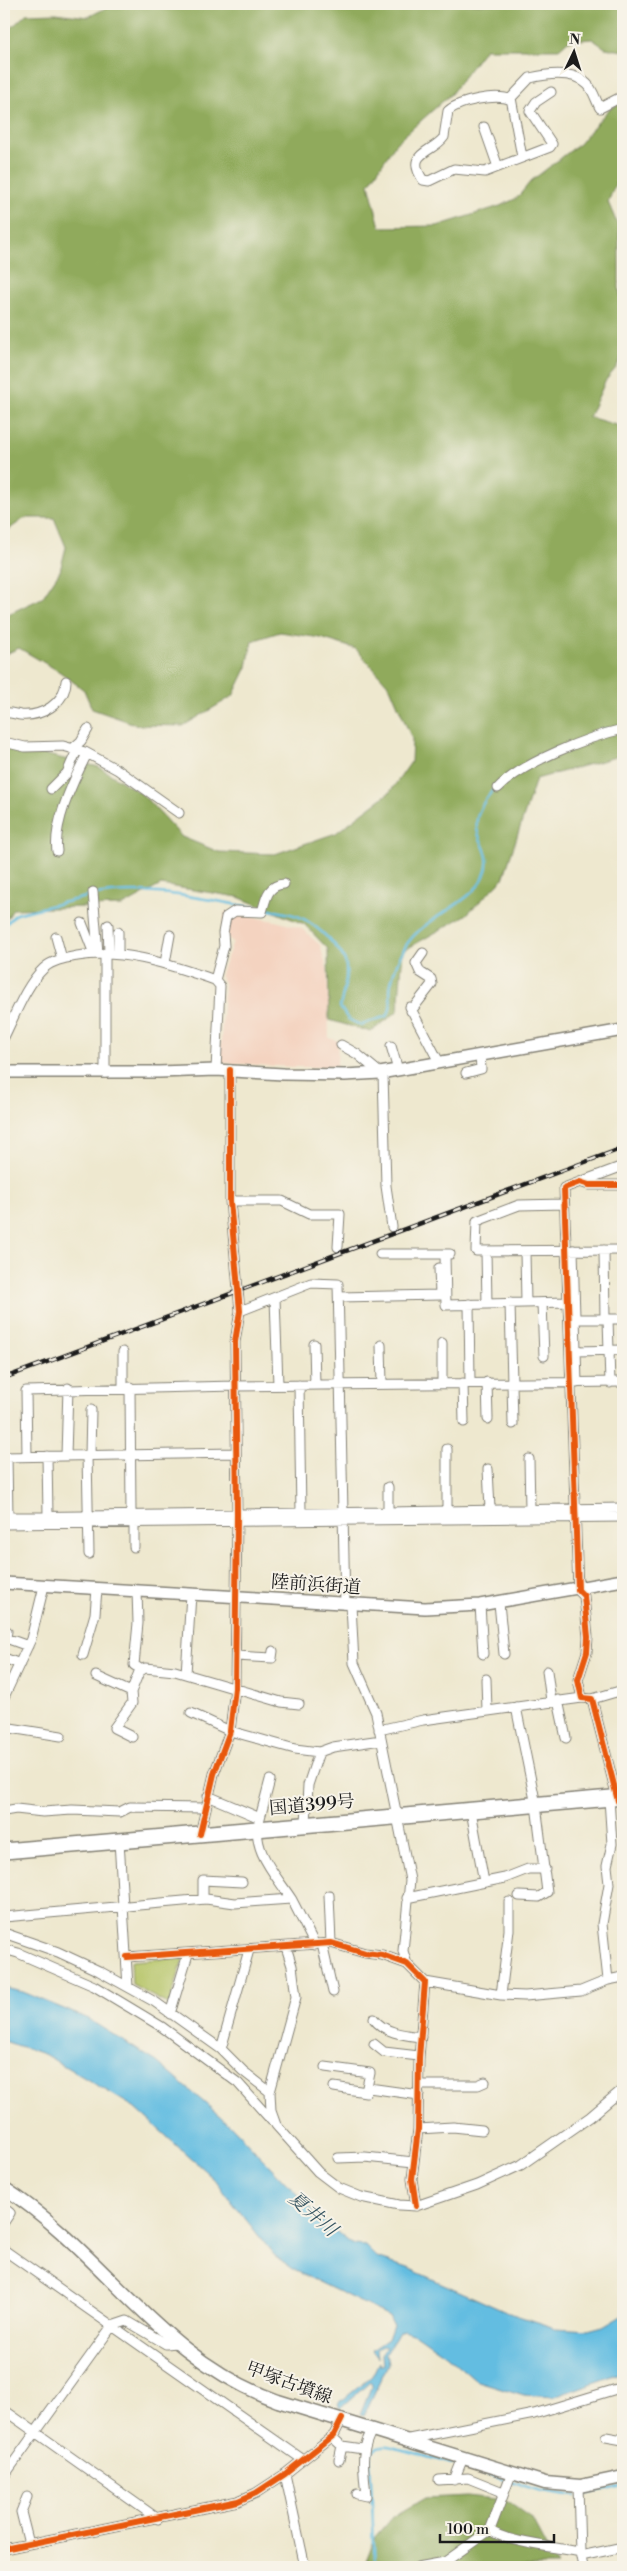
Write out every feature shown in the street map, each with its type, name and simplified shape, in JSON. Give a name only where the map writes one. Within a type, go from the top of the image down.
[{"type":"highway","name":"国道399号","points":[[4,1851],[200,1834],[258,1824],[306,1824],[617,1799]]},
{"type":"main road","name":"甲塚古墳線","points":[[4,2188],[52,2225],[177,2344],[206,2365],[239,2385],[278,2400],[406,2440],[508,2482],[556,2485],[578,2493],[623,2477]]},
{"type":"street","points":[[522,157],[511,100],[530,78],[563,74],[587,84],[600,108],[623,96]]},
{"type":"street","points":[[511,100],[500,98],[453,106],[445,117],[444,137],[424,151],[419,158],[417,170],[423,180],[429,181],[454,169],[479,172],[498,167],[552,144],[530,111],[536,102],[551,92]]},
{"type":"street","points":[[484,127],[498,167]]},
{"type":"street","points":[[4,713],[21,715],[51,708],[64,695],[66,682]]},
{"type":"street","points":[[51,790],[67,773],[74,749],[88,729]]},
{"type":"street","points":[[498,788],[515,773],[530,765],[582,741],[623,729]]},
{"type":"street","points":[[4,742],[25,747],[63,746],[87,754],[126,775],[179,812]]},
{"type":"street","points":[[57,851],[56,839],[58,829],[72,786],[87,754]]},
{"type":"street","points":[[215,980],[224,946],[223,933],[227,915],[234,911],[262,912],[270,889],[276,885],[284,884]]},
{"type":"street","points":[[93,892],[105,953]]},
{"type":"street","points":[[82,923],[105,953]]},
{"type":"street","points":[[106,1073],[105,953],[108,925]]},
{"type":"street","points":[[105,953],[118,932]]},
{"type":"street","points":[[165,963],[170,935]]},
{"type":"street","points":[[56,937],[62,959]]},
{"type":"street","points":[[4,1037],[38,974],[46,966],[62,959],[105,953],[165,963],[215,980],[220,986],[216,1070]]},
{"type":"street","points":[[423,953],[416,963],[420,972],[431,979],[432,984],[411,1008],[439,1062]]},
{"type":"street","points":[[4,1072],[106,1073],[230,1070],[283,1074],[382,1073],[623,1030]]},
{"type":"street","points":[[341,1045],[382,1073]]},
{"type":"street","points":[[391,1046],[398,1070]]},
{"type":"street","points":[[466,1073],[481,1069],[480,1055]]},
{"type":"street","points":[[200,1834],[208,1796],[230,1731],[235,1688],[237,1518],[235,1342],[240,1311],[230,1201],[230,1070]]},
{"type":"street","points":[[382,1073],[386,1186],[392,1227]]},
{"type":"street","points":[[608,1980],[602,1924],[609,1884],[609,1850],[612,1844],[617,1799],[587,1699],[578,1680],[587,1652],[588,1638],[584,1596],[578,1590],[574,1513],[574,1382],[570,1250],[564,1204],[564,1188],[623,1166]]},
{"type":"street","points":[[580,1182],[589,1185],[623,1185]]},
{"type":"street","points":[[230,1201],[282,1201],[309,1214],[340,1214],[338,1247]]},
{"type":"street","points":[[564,1204],[519,1205],[477,1222],[476,1251],[623,1250]]},
{"type":"street","points":[[570,1250],[568,1302],[576,1351],[574,1382]]},
{"type":"street","points":[[604,1250],[610,1383]]},
{"type":"street","points":[[486,1251],[486,1304]]},
{"type":"street","points":[[525,1251],[526,1303]]},
{"type":"street","points":[[380,1254],[444,1255]]},
{"type":"street","points":[[444,1255],[446,1305],[568,1302]]},
{"type":"street","points":[[339,1297],[440,1295],[444,1255]]},
{"type":"street","points":[[240,1311],[311,1283],[338,1284],[343,1516],[348,1604],[354,1663],[376,1713],[410,1880],[406,1898],[403,1951],[407,1964]]},
{"type":"street","points":[[275,1298],[278,1385]]},
{"type":"street","points":[[510,1303],[513,1424]]},
{"type":"street","points":[[542,1303],[544,1356]]},
{"type":"street","points":[[464,1422],[469,1304]]},
{"type":"street","points":[[572,1319],[623,1319]]},
{"type":"street","points":[[442,1343],[442,1383]]},
{"type":"street","points":[[314,1344],[315,1385]]},
{"type":"street","points":[[381,1345],[382,1384]]},
{"type":"street","points":[[576,1351],[623,1350]]},
{"type":"street","points":[[123,1352],[134,1548]]},
{"type":"street","points":[[487,1382],[488,1418]]},
{"type":"street","points":[[27,1456],[26,1391],[126,1387],[623,1382]]},
{"type":"street","points":[[299,1385],[301,1513]]},
{"type":"street","points":[[66,1456],[68,1388]]},
{"type":"street","points":[[89,1554],[88,1455],[91,1410]]},
{"type":"street","points":[[447,1449],[447,1510]]},
{"type":"street","points":[[5,1519],[5,1456],[236,1453]]},
{"type":"street","points":[[47,1456],[48,1516]]},
{"type":"street","points":[[529,1459],[530,1509]]},
{"type":"street","points":[[488,1469],[490,1509]]},
{"type":"street","points":[[388,1487],[388,1512]]},
{"type":"street","points":[[5,1519],[574,1513],[623,1508]]},
{"type":"street","points":[[237,1518],[301,1513],[343,1516],[388,1512],[490,1509],[530,1509],[623,1517]]},
{"type":"street","points":[[5,1519],[48,1516],[89,1519]]},
{"type":"street","name":"陸前浜街道","points":[[4,1583],[425,1608],[499,1603],[578,1590],[623,1580]]},
{"type":"street","points":[[4,1697],[28,1646],[44,1586]]},
{"type":"street","points":[[83,1655],[95,1614],[98,1589]]},
{"type":"street","points":[[138,1591],[138,1623],[134,1664],[142,1670],[152,1668],[186,1674],[280,1702],[299,1704]]},
{"type":"street","points":[[186,1674],[190,1594]]},
{"type":"street","points":[[499,1603],[504,1654]]},
{"type":"street","points":[[480,1605],[483,1654]]},
{"type":"street","points":[[7,1631],[6,1638],[28,1646]]},
{"type":"street","points":[[236,1656],[272,1658],[273,1651]]},
{"type":"street","points":[[4,1658],[20,1664]]},
{"type":"street","points":[[132,1737],[114,1728],[132,1703],[131,1692],[142,1670]]},
{"type":"street","points":[[547,1671],[566,1738]]},
{"type":"street","points":[[96,1676],[131,1692]]},
{"type":"street","points":[[486,1679],[487,1711]]},
{"type":"street","points":[[379,1730],[423,1720],[516,1706],[587,1699],[623,1690]]},
{"type":"street","points":[[516,1706],[536,1805],[547,1892],[545,1896],[519,1896]]},
{"type":"street","points":[[191,1713],[230,1731],[295,1749],[319,1752],[333,1747],[381,1740]]},
{"type":"street","points":[[4,1727],[61,1736]]},
{"type":"street","points":[[306,1824],[308,1785],[319,1752]]},
{"type":"street","points":[[270,1780],[258,1824],[257,1838],[272,1874],[322,1944]]},
{"type":"street","points":[[208,1796],[258,1824]]},
{"type":"street","points":[[4,1811],[16,1808],[43,1812],[72,1810],[120,1812],[130,1807],[205,1808]]},
{"type":"street","points":[[471,1811],[484,1882]]},
{"type":"street","points":[[119,1841],[128,1987]]},
{"type":"street","points":[[406,1898],[506,1878],[528,1868],[545,1869]]},
{"type":"street","points":[[203,1900],[203,1880],[242,1882]]},
{"type":"street","points":[[329,1895],[322,1944],[333,1992]]},
{"type":"street","points":[[4,1917],[203,1900],[235,1903],[291,1899]]},
{"type":"street","points":[[501,1995],[509,1930],[509,1902]]},
{"type":"street","points":[[4,1933],[58,1952],[128,1987],[221,2049],[243,2071],[270,2092]]},
{"type":"street","points":[[127,1957],[322,1944],[365,1953],[382,1954],[407,1964],[425,1982],[501,1995],[525,1996],[581,1991],[608,1980],[623,1977]]},
{"type":"street","points":[[276,2125],[270,2111],[270,2092],[296,1997],[292,1966],[286,1947]]},
{"type":"street","points":[[4,1950],[18,1953],[94,1986],[162,2027],[238,2083],[318,2172],[339,2188],[361,2197],[381,2202],[416,2206],[477,2185],[521,2165],[590,2117],[623,2089]]},
{"type":"street","points":[[221,2049],[248,1950]]},
{"type":"street","points":[[170,2014],[188,1954]]},
{"type":"street","points":[[416,2206],[412,2179],[418,2129],[419,2056],[425,1982]]},
{"type":"street","points":[[374,2019],[380,2026],[396,2033],[421,2037]]},
{"type":"street","points":[[374,2044],[384,2052],[419,2056]]},
{"type":"street","points":[[325,2067],[370,2073],[369,2088],[366,2092],[334,2087]]},
{"type":"street","points":[[369,2088],[419,2090],[485,2082]]},
{"type":"street","points":[[418,2129],[453,2127],[482,2130]]},
{"type":"street","points":[[338,2158],[365,2157],[414,2162]]},
{"type":"street","points":[[4,2208],[10,2213],[4,2222]]},
{"type":"street","points":[[4,2250],[302,2459]]},
{"type":"street","points":[[4,2476],[112,2326],[126,2321],[166,2344],[177,2344]]},
{"type":"street","points":[[406,2440],[534,2414],[623,2387]]},
{"type":"street","points":[[4,2410],[158,2519]]},
{"type":"street","points":[[4,2549],[158,2519],[238,2501],[256,2493],[285,2474],[332,2437],[342,2419]]},
{"type":"street","points":[[357,2494],[366,2496],[363,2449],[373,2429]]},
{"type":"street","points":[[332,2437],[342,2446],[363,2449]]},
{"type":"street","points":[[606,2437],[623,2440]]},
{"type":"street","points":[[338,2460],[342,2446]]},
{"type":"street","points":[[454,2480],[461,2464]]},
{"type":"street","points":[[285,2474],[304,2567]]},
{"type":"street","points":[[418,2567],[445,2562],[490,2530],[508,2482],[439,2480]]},
{"type":"street","points":[[578,2493],[583,2567]]},
{"type":"street","points":[[27,2497],[21,2512],[29,2544]]},
{"type":"street","points":[[490,2530],[494,2534],[581,2554],[623,2548]]},
{"type":"shaded area","points":[[225,912],[301,928],[320,945],[327,969],[329,1038],[338,1041],[337,1067],[295,1067],[224,1063],[220,1061],[224,983],[220,975],[233,942],[222,933]]},
{"type":"green space","points":[[114,4],[623,4],[623,51],[605,48],[592,39],[568,41],[559,49],[485,49],[451,94],[396,143],[369,184],[380,227],[437,226],[500,206],[517,198],[531,181],[579,144],[609,109],[623,102],[623,166],[608,202],[619,228],[619,287],[623,315],[623,355],[616,368],[606,380],[589,417],[623,427],[623,755],[536,779],[503,879],[466,915],[403,951],[398,1011],[371,1032],[329,1020],[328,949],[304,924],[238,897],[161,885],[123,906],[13,909],[4,924],[4,745],[99,767],[142,794],[182,837],[219,852],[275,854],[336,833],[390,792],[411,762],[412,739],[390,687],[356,649],[321,638],[280,632],[252,641],[247,667],[233,696],[183,726],[138,725],[92,709],[84,690],[60,672],[19,648],[4,655],[4,616],[42,598],[60,571],[66,547],[54,518],[25,518],[4,533],[4,35],[26,14],[56,13],[88,17]]},
{"type":"green space","points":[[184,1957],[169,2005],[132,1985],[131,1961]]},
{"type":"green space","points":[[467,2496],[505,2500],[531,2518],[557,2567],[364,2567],[375,2538],[393,2517],[426,2498]]},
{"type":"water","name":"夏井川","points":[[4,1988],[23,1992],[88,2019],[157,2062],[228,2123],[323,2221],[353,2245],[365,2246],[377,2258],[410,2269],[506,2312],[555,2328],[588,2330],[603,2326],[623,2314],[623,2372],[554,2397],[524,2395],[475,2380],[446,2355],[416,2334],[404,2330],[399,2332],[386,2354],[388,2364],[364,2415],[360,2414],[372,2385],[370,2382],[341,2408],[339,2403],[372,2376],[379,2362],[379,2365],[383,2365],[382,2354],[387,2347],[383,2346],[377,2349],[378,2358],[372,2350],[388,2339],[393,2325],[389,2316],[296,2271],[274,2255],[214,2179],[134,2107],[44,2054],[4,2041]]},
{"type":"waterway","points":[[590,735],[606,729]]},
{"type":"waterway","points":[[264,909],[292,914],[306,920],[321,931],[338,949],[345,961],[346,967],[345,984],[340,1007],[348,1019],[360,1025],[387,1016],[391,1004],[390,987],[392,978],[407,944],[425,926],[470,894],[484,876],[487,864],[486,855],[479,837],[477,817],[483,804],[495,788]]},
{"type":"waterway","points":[[96,895],[136,892],[156,893],[256,908]]},
{"type":"waterway","points":[[4,926],[16,914],[90,896]]},
{"type":"waterway","points":[[375,2567],[370,2460],[373,2450],[381,2446],[389,2446],[457,2465]]},
{"type":"waterway","points":[[462,2467],[541,2491],[575,2496]]},
{"type":"waterway","points":[[581,2495],[623,2485]]},
{"type":"railway","points":[[4,1378],[623,1148]]},
{"type":"cycle path","points":[[200,1834],[214,1774],[230,1731],[235,1688],[237,1514],[235,1342],[240,1311],[230,1201],[230,1070]]},
{"type":"cycle path","points":[[618,1801],[592,1699],[582,1698],[578,1680],[587,1652],[588,1637],[584,1596],[578,1590],[564,1188],[580,1182],[589,1185],[623,1185]]},
{"type":"cycle path","points":[[127,1957],[331,1943],[365,1953],[382,1955],[407,1964],[425,1982],[419,2058],[418,2129],[412,2179],[416,2206]]},
{"type":"cycle path","points":[[4,2549],[238,2501],[256,2493],[285,2474],[334,2435],[342,2419]]}]
